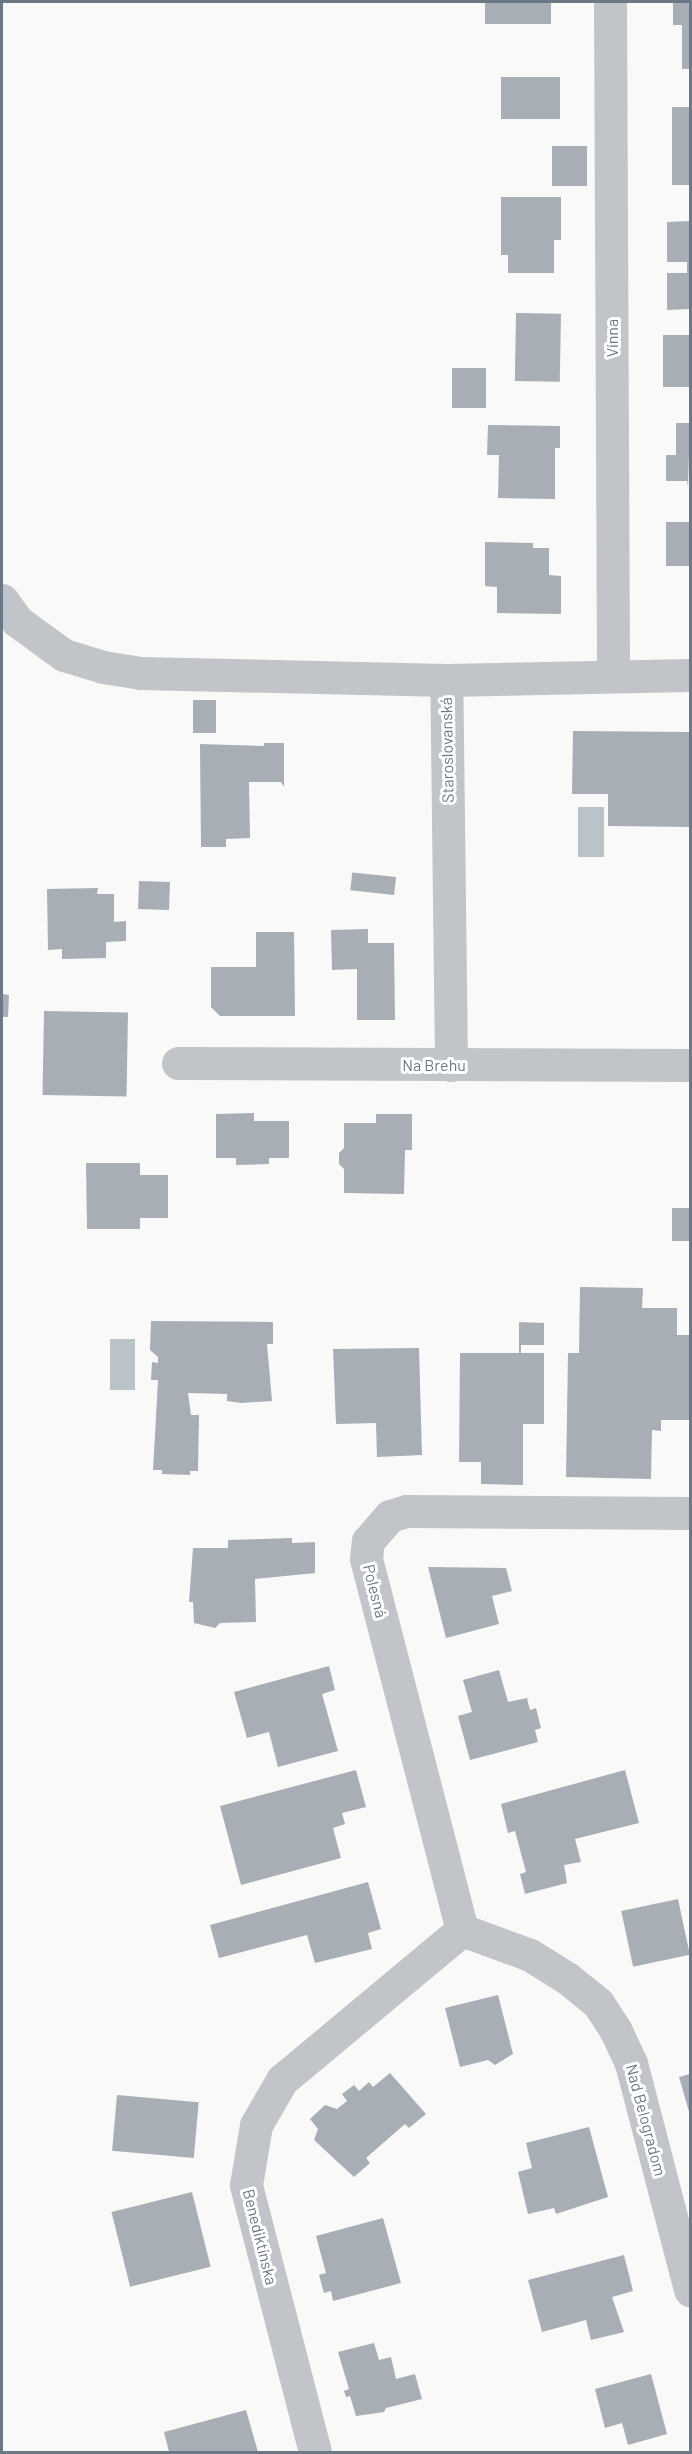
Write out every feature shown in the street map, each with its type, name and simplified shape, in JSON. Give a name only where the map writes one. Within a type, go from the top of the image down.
[{"type":"street","name":"Vínna","points":[[610,2],[613,674]]},
{"type":"street","points":[[2,600],[17,621],[64,655],[103,667],[140,673],[446,680]]},
{"type":"street","name":"Staroslovanská","points":[[451,1065],[446,680],[613,674],[690,675]]},
{"type":"street","name":"Na Brehu","points":[[178,1063],[690,1065]]},
{"type":"street","name":"Polesná","points":[[462,1930],[366,1559],[368,1541],[390,1516],[406,1511],[690,1512]]},
{"type":"street","name":"Nad Belogradom","points":[[462,1930],[530,1955],[567,1978],[598,2003],[616,2031],[631,2063],[690,2290]]},
{"type":"street","name":"Benediktínska","points":[[315,2452],[246,2185],[256,2125],[282,2080],[462,1930]]},
{"type":"shaded area","points":[[578,807],[604,807],[604,857],[578,857]]},
{"type":"shaded area","points":[[110,1339],[135,1339],[135,1390],[110,1390]]},
{"type":"building","points":[[485,2],[551,2],[551,24],[485,24]]},
{"type":"building","points":[[673,2],[690,2],[690,69],[682,69],[682,25],[673,25]]},
{"type":"building","points":[[501,77],[560,77],[560,119],[501,119]]},
{"type":"building","points":[[672,107],[690,107],[690,185],[672,185]]},
{"type":"building","points":[[552,146],[587,146],[587,186],[552,186]]},
{"type":"building","points":[[501,197],[561,197],[561,240],[554,240],[554,273],[508,273],[508,255],[501,255]]},
{"type":"building","points":[[690,221],[690,309],[667,310],[667,273],[687,273],[687,262],[667,262],[667,222]]},
{"type":"building","points":[[516,313],[561,314],[560,382],[515,381]]},
{"type":"building","points":[[663,335],[690,335],[690,387],[663,387]]},
{"type":"building","points":[[452,368],[486,368],[486,408],[452,408]]},
{"type":"building","points":[[676,423],[690,423],[688,486],[687,481],[666,481],[666,455],[676,455]]},
{"type":"building","points":[[488,425],[560,426],[560,448],[555,448],[555,499],[498,498],[499,455],[487,455]]},
{"type":"building","points":[[666,522],[690,522],[690,566],[666,566]]},
{"type":"building","points":[[485,542],[533,543],[533,548],[549,548],[549,575],[561,576],[561,614],[497,613],[497,587],[485,586]]},
{"type":"building","points":[[193,700],[216,700],[216,733],[193,733]]},
{"type":"building","points":[[573,731],[690,732],[690,827],[608,826],[608,794],[572,794]]},
{"type":"building","points":[[264,743],[284,743],[284,787],[281,782],[249,782],[250,838],[226,839],[226,847],[201,847],[200,744],[264,746]]},
{"type":"building","points":[[352,872],[396,877],[394,895],[350,890]]},
{"type":"building","points":[[139,881],[170,882],[169,910],[138,909]]},
{"type":"building","points":[[98,888],[97,894],[114,894],[114,922],[126,921],[126,941],[106,942],[106,958],[62,959],[62,949],[48,950],[47,889]]},
{"type":"building","points":[[368,929],[368,943],[394,943],[395,1020],[357,1020],[357,969],[332,970],[331,930]]},
{"type":"building","points":[[256,932],[294,932],[295,1016],[220,1016],[211,1007],[211,967],[256,967]]},
{"type":"building","points":[[2,994],[9,995],[8,1017],[2,1017]]},
{"type":"building","points":[[44,1011],[128,1012],[127,1096],[43,1095]]},
{"type":"building","points":[[254,1113],[254,1121],[289,1121],[289,1158],[269,1158],[269,1164],[236,1165],[236,1158],[216,1158],[216,1114]]},
{"type":"building","points":[[376,1114],[412,1114],[412,1150],[405,1150],[404,1194],[344,1193],[344,1169],[339,1164],[339,1153],[344,1148],[344,1123],[376,1123]]},
{"type":"building","points":[[86,1163],[140,1163],[140,1175],[168,1175],[168,1218],[140,1218],[140,1229],[87,1229]]},
{"type":"building","points":[[672,1208],[690,1208],[690,1241],[672,1241]]},
{"type":"building","points":[[580,1287],[643,1288],[642,1308],[677,1308],[677,1335],[690,1335],[690,1420],[661,1420],[661,1431],[652,1430],[651,1479],[566,1477],[568,1353],[579,1353]]},
{"type":"building","points":[[151,1321],[273,1322],[273,1344],[267,1344],[272,1401],[241,1403],[227,1401],[227,1394],[188,1393],[191,1415],[199,1415],[198,1471],[190,1471],[190,1475],[162,1474],[162,1470],[153,1470],[158,1380],[151,1380],[152,1362],[158,1363],[158,1357],[150,1350]]},
{"type":"building","points":[[519,1322],[544,1323],[544,1345],[521,1345],[521,1353],[544,1353],[544,1424],[523,1424],[523,1485],[481,1484],[481,1462],[459,1462],[460,1353],[519,1353]]},
{"type":"building","points":[[419,1348],[422,1455],[377,1457],[376,1423],[336,1424],[333,1349]]},
{"type":"building","points":[[292,1538],[292,1543],[315,1542],[315,1573],[255,1579],[256,1622],[220,1623],[215,1628],[194,1623],[193,1602],[189,1602],[193,1548],[228,1548],[228,1540]]},
{"type":"building","points":[[428,1567],[506,1568],[512,1591],[492,1596],[499,1624],[446,1638]]},
{"type":"building","points":[[329,1666],[335,1690],[322,1694],[338,1751],[278,1767],[269,1732],[247,1738],[234,1692]]},
{"type":"building","points":[[499,1670],[508,1702],[527,1698],[530,1710],[536,1708],[541,1728],[535,1730],[538,1742],[470,1760],[458,1716],[472,1712],[463,1680]]},
{"type":"building","points":[[356,1770],[366,1807],[342,1813],[345,1824],[333,1828],[341,1858],[241,1885],[220,1806]]},
{"type":"building","points":[[625,1770],[639,1823],[575,1839],[581,1862],[564,1865],[567,1883],[525,1894],[520,1874],[526,1872],[515,1831],[508,1833],[501,1804]]},
{"type":"building","points":[[368,1882],[381,1929],[368,1933],[372,1949],[315,1963],[307,1935],[219,1958],[210,1925]]},
{"type":"building","points":[[678,1899],[690,1955],[633,1967],[621,1911]]},
{"type":"building","points":[[498,1995],[513,2054],[495,2065],[488,2060],[460,2067],[445,2008]]},
{"type":"building","points":[[390,2073],[426,2114],[409,2128],[405,2124],[366,2158],[370,2163],[354,2177],[314,2140],[318,2129],[310,2119],[325,2105],[337,2109],[347,2101],[342,2094],[354,2085],[359,2091],[369,2082],[373,2087]]},
{"type":"building","points":[[690,2074],[690,2115],[679,2077]]},
{"type":"building","points":[[117,2095],[199,2102],[194,2158],[112,2151]]},
{"type":"building","points":[[589,2127],[608,2197],[556,2214],[554,2208],[528,2214],[518,2172],[532,2168],[526,2143]]},
{"type":"building","points":[[192,2192],[211,2267],[130,2287],[111,2212]]},
{"type":"building","points":[[383,2218],[401,2283],[333,2301],[331,2291],[324,2293],[319,2275],[326,2273],[316,2236]]},
{"type":"building","points":[[624,2255],[633,2291],[612,2297],[624,2332],[591,2340],[586,2320],[542,2332],[528,2280]]},
{"type":"building","points":[[374,2343],[379,2360],[391,2357],[396,2379],[415,2374],[422,2399],[386,2408],[384,2412],[356,2416],[350,2396],[346,2397],[344,2391],[349,2389],[338,2352]]},
{"type":"building","points":[[651,2374],[667,2434],[628,2445],[622,2423],[605,2428],[595,2389]]},
{"type":"building","points":[[246,2410],[258,2452],[169,2452],[164,2432]]}]
